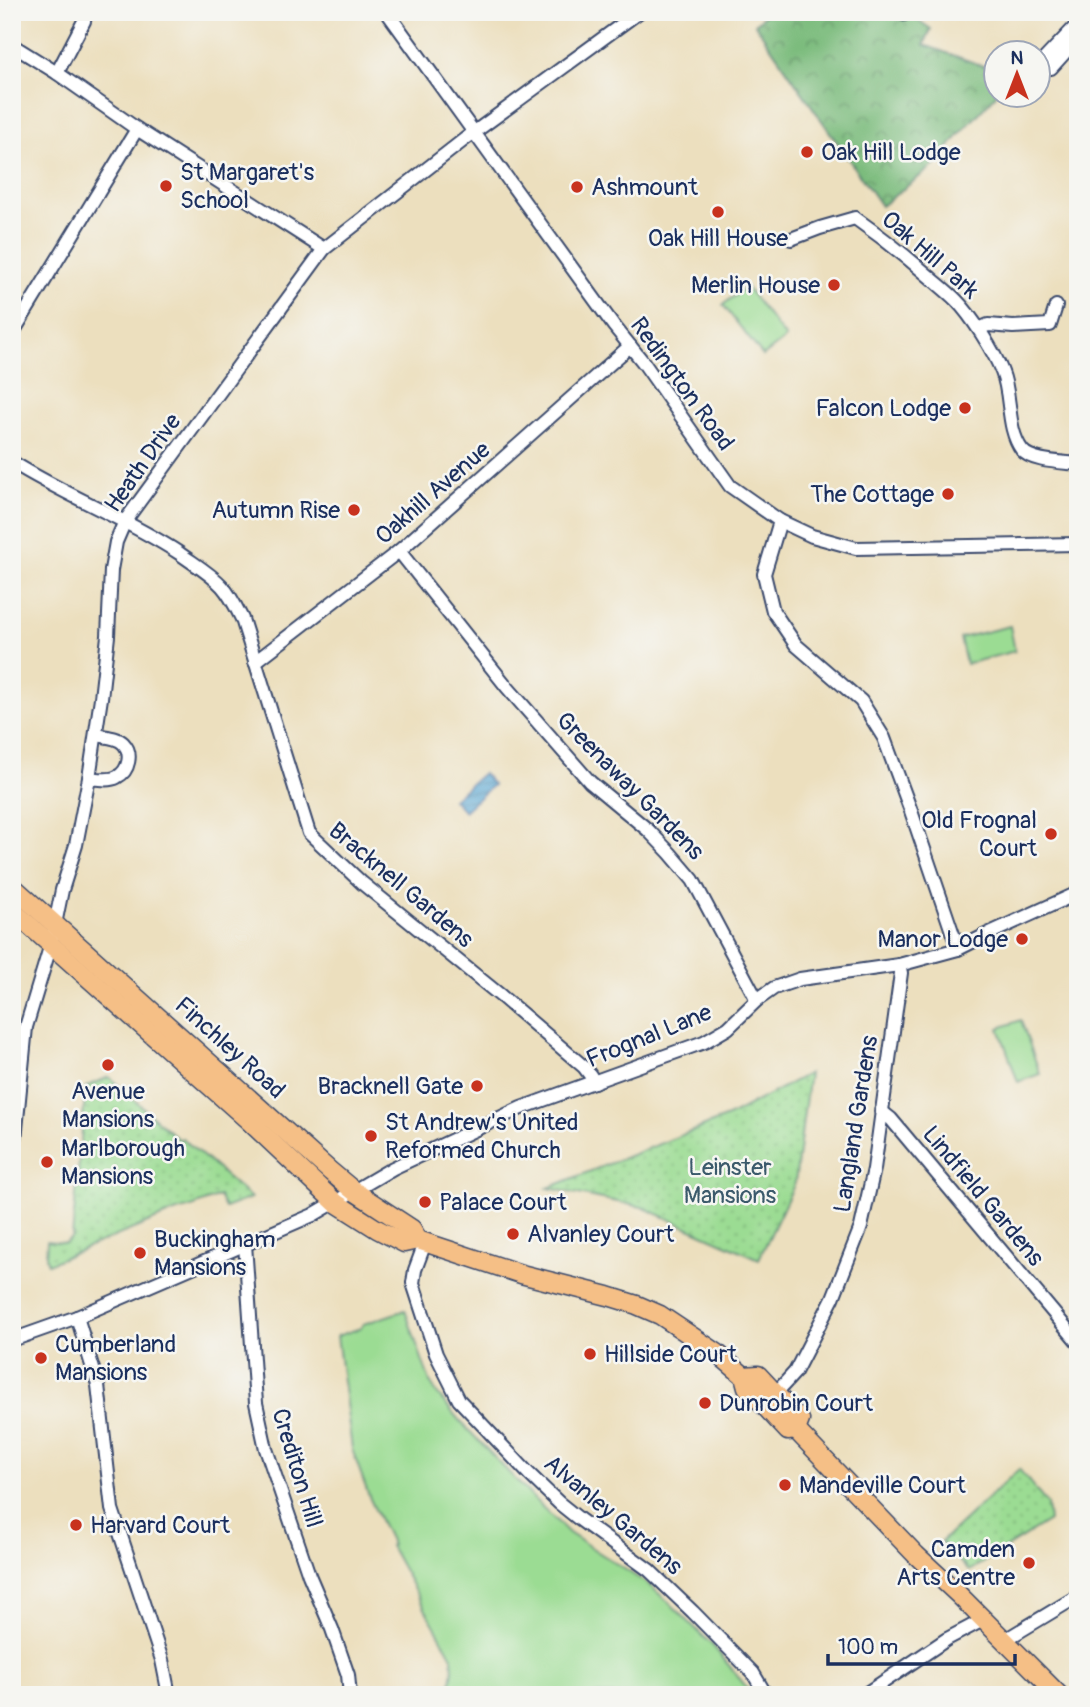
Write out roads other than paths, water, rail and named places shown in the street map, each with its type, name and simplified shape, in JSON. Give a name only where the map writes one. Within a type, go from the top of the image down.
[{"type":"highway","name":"Finchley Road","points":[[12,886],[314,1157],[354,1191],[412,1229],[421,1242]]},
{"type":"highway","name":"Finchley Road","points":[[12,910],[238,1111],[336,1203],[376,1229],[404,1243],[421,1242],[521,1274],[637,1305],[660,1315],[717,1353],[744,1376],[747,1387],[788,1431],[796,1430]]},
{"type":"highway","name":"Finchley Road","points":[[744,1376],[758,1375],[800,1420],[796,1430]]},
{"type":"highway","name":"Finchley Road","points":[[796,1430],[889,1528],[1059,1695]]},
{"type":"street","points":[[57,73],[86,12]]},
{"type":"street","name":"Redington Road","points":[[387,12],[730,486],[780,521],[812,536],[856,548],[1078,544]]},
{"type":"street","points":[[902,12],[908,12]]},
{"type":"street","name":"Heath Drive","points":[[12,1171],[26,1027],[51,944],[62,890],[76,845],[97,735],[108,636],[111,570],[116,542],[125,521],[324,249],[473,133],[635,13]]},
{"type":"street","points":[[1052,51],[1078,24]]},
{"type":"street","points":[[1052,67],[1078,38]]},
{"type":"street","points":[[12,44],[137,129],[324,249]]},
{"type":"street","points":[[12,334],[137,129]]},
{"type":"street","name":"Oak Hill Park","points":[[791,239],[855,218],[886,239],[958,301],[979,329],[1002,371],[1015,434],[1022,451],[1037,459],[1078,464]]},
{"type":"street","points":[[979,329],[988,325],[1050,325],[1056,306]]},
{"type":"street","name":"Oakhill Avenue","points":[[255,662],[399,551],[630,346]]},
{"type":"street","name":"Bracknell Gardens","points":[[12,462],[171,548],[206,571],[223,587],[242,619],[309,833],[362,883],[501,996],[584,1068],[594,1082]]},
{"type":"street","points":[[780,521],[764,574],[773,611],[796,645],[861,701],[884,738],[958,949]]},
{"type":"street","name":"Greenaway Gardens","points":[[399,551],[507,687],[590,782],[648,830],[693,880],[757,1000]]},
{"type":"street","points":[[89,778],[114,779],[127,767],[129,758],[123,743],[97,735]]},
{"type":"street","name":"Frognal Lane","points":[[12,1340],[77,1317],[313,1215],[393,1168],[521,1108],[704,1042],[728,1028],[774,988],[800,979],[899,965],[958,949],[1078,893]]},
{"type":"street","name":"Langland Gardens","points":[[775,1394],[802,1360],[833,1298],[861,1227],[874,1169],[901,973],[899,965]]},
{"type":"street","name":"Lindfield Gardens","points":[[881,1111],[891,1119],[1078,1342]]},
{"type":"street","name":"Alvanley Gardens","points":[[421,1242],[413,1283],[436,1354],[459,1400],[559,1503],[649,1570],[693,1612],[752,1673],[766,1695]]},
{"type":"street","name":"Crediton Hill","points":[[244,1244],[256,1403],[266,1449],[309,1575],[348,1675],[350,1695]]},
{"type":"street","points":[[77,1317],[98,1385],[112,1509],[162,1660],[169,1695]]},
{"type":"street","points":[[1005,1640],[1078,1596]]},
{"type":"street","points":[[864,1695],[947,1639],[983,1620]]},
{"type":"water","points":[[483,773],[493,785],[464,811],[453,799]]},
{"type":"place","name":"Oak Hill Lodge","points":[[807,152]]},
{"type":"place","name":"St Margaret's School","points":[[166,186]]},
{"type":"place","name":"Ashmount","points":[[577,187]]},
{"type":"place","name":"Oak Hill House","points":[[718,212]]},
{"type":"place","name":"Merlin House","points":[[834,285]]},
{"type":"place","name":"Falcon Lodge","points":[[965,408]]},
{"type":"place","name":"The Cottage","points":[[948,494]]},
{"type":"place","name":"Autumn Rise","points":[[354,510]]},
{"type":"place","name":"Old Frognal Court","points":[[1051,834]]},
{"type":"place","name":"Manor Lodge","points":[[1022,939]]},
{"type":"place","name":"Avenue Mansions","points":[[108,1065]]},
{"type":"place","name":"Bracknell Gate","points":[[477,1086]]},
{"type":"place","name":"St Andrew's United Reformed Church","points":[[371,1136]]},
{"type":"place","name":"Marlborough Mansions","points":[[47,1162]]},
{"type":"place","name":"Palace Court","points":[[425,1202]]},
{"type":"place","name":"Alvanley Court","points":[[513,1234]]},
{"type":"place","name":"Buckingham Mansions","points":[[140,1253]]},
{"type":"place","name":"Hillside Court","points":[[590,1354]]},
{"type":"place","name":"Cumberland Mansions","points":[[41,1358]]},
{"type":"place","name":"Dunrobin Court","points":[[705,1403]]},
{"type":"place","name":"Mandeville Court","points":[[785,1485]]},
{"type":"place","name":"Harvard Court","points":[[76,1525]]},
{"type":"place","name":"Camden Arts Centre","points":[[1029,1563]]},
{"type":"park label","name":"Leinster Mansions","points":[[730,1181]]}]
